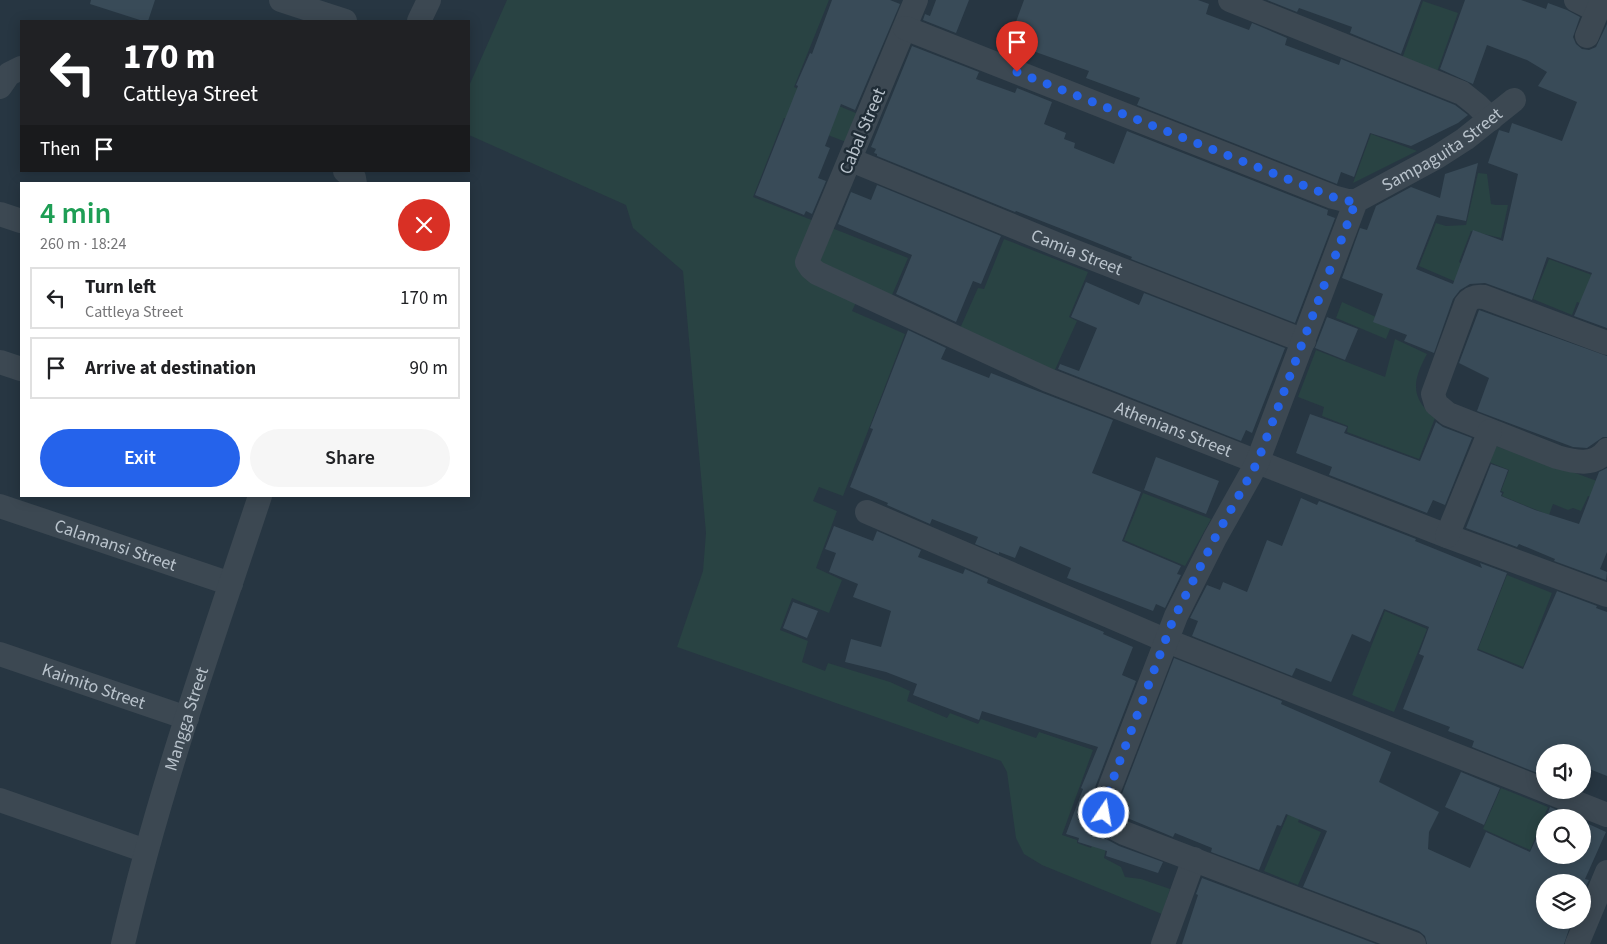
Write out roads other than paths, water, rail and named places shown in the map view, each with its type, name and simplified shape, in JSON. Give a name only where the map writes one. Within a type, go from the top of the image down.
[{"type":"street","points":[[281,0],[320,6],[343,20]]},
{"type":"street","points":[[419,20],[429,0]]},
{"type":"street","name":"Cabal Street","points":[[807,262],[916,0]]},
{"type":"street","points":[[1230,0],[1462,93],[1478,104],[1491,119]]},
{"type":"street","points":[[1576,0],[1600,5],[1588,36]]},
{"type":"street","points":[[905,28],[1333,197],[1356,201],[1257,463],[1211,546],[1165,640],[1104,804],[1104,818],[1110,826],[1124,833],[1414,944]]},
{"type":"street","name":"Sampaguita Street","points":[[1356,201],[1437,157],[1491,119],[1514,100]]},
{"type":"street","name":"Camia Street","points":[[850,160],[1071,250],[1304,341]]},
{"type":"street","points":[[0,214],[20,221]]},
{"type":"street","name":"Athenians Street","points":[[807,262],[817,273],[1048,380],[1257,463],[1607,595]]},
{"type":"street","points":[[1607,343],[1484,297],[1471,298],[1466,304],[1433,394],[1436,404],[1448,414],[1490,432],[1569,460],[1588,462],[1598,459],[1607,450]]},
{"type":"street","points":[[0,362],[20,369]]},
{"type":"street","points":[[1447,536],[1490,432]]},
{"type":"street","name":"Mangga Street","points":[[123,944],[146,850],[260,497]]},
{"type":"street","name":"Calamansi Street","points":[[0,506],[231,584]]},
{"type":"street","points":[[867,512],[1165,640],[1607,814]]},
{"type":"street","name":"Kaimito Street","points":[[0,654],[187,718]]},
{"type":"street","points":[[0,800],[146,850]]},
{"type":"street","points":[[1163,944],[1194,859]]},
{"type":"street","points":[[1577,944],[1607,872]]}]
